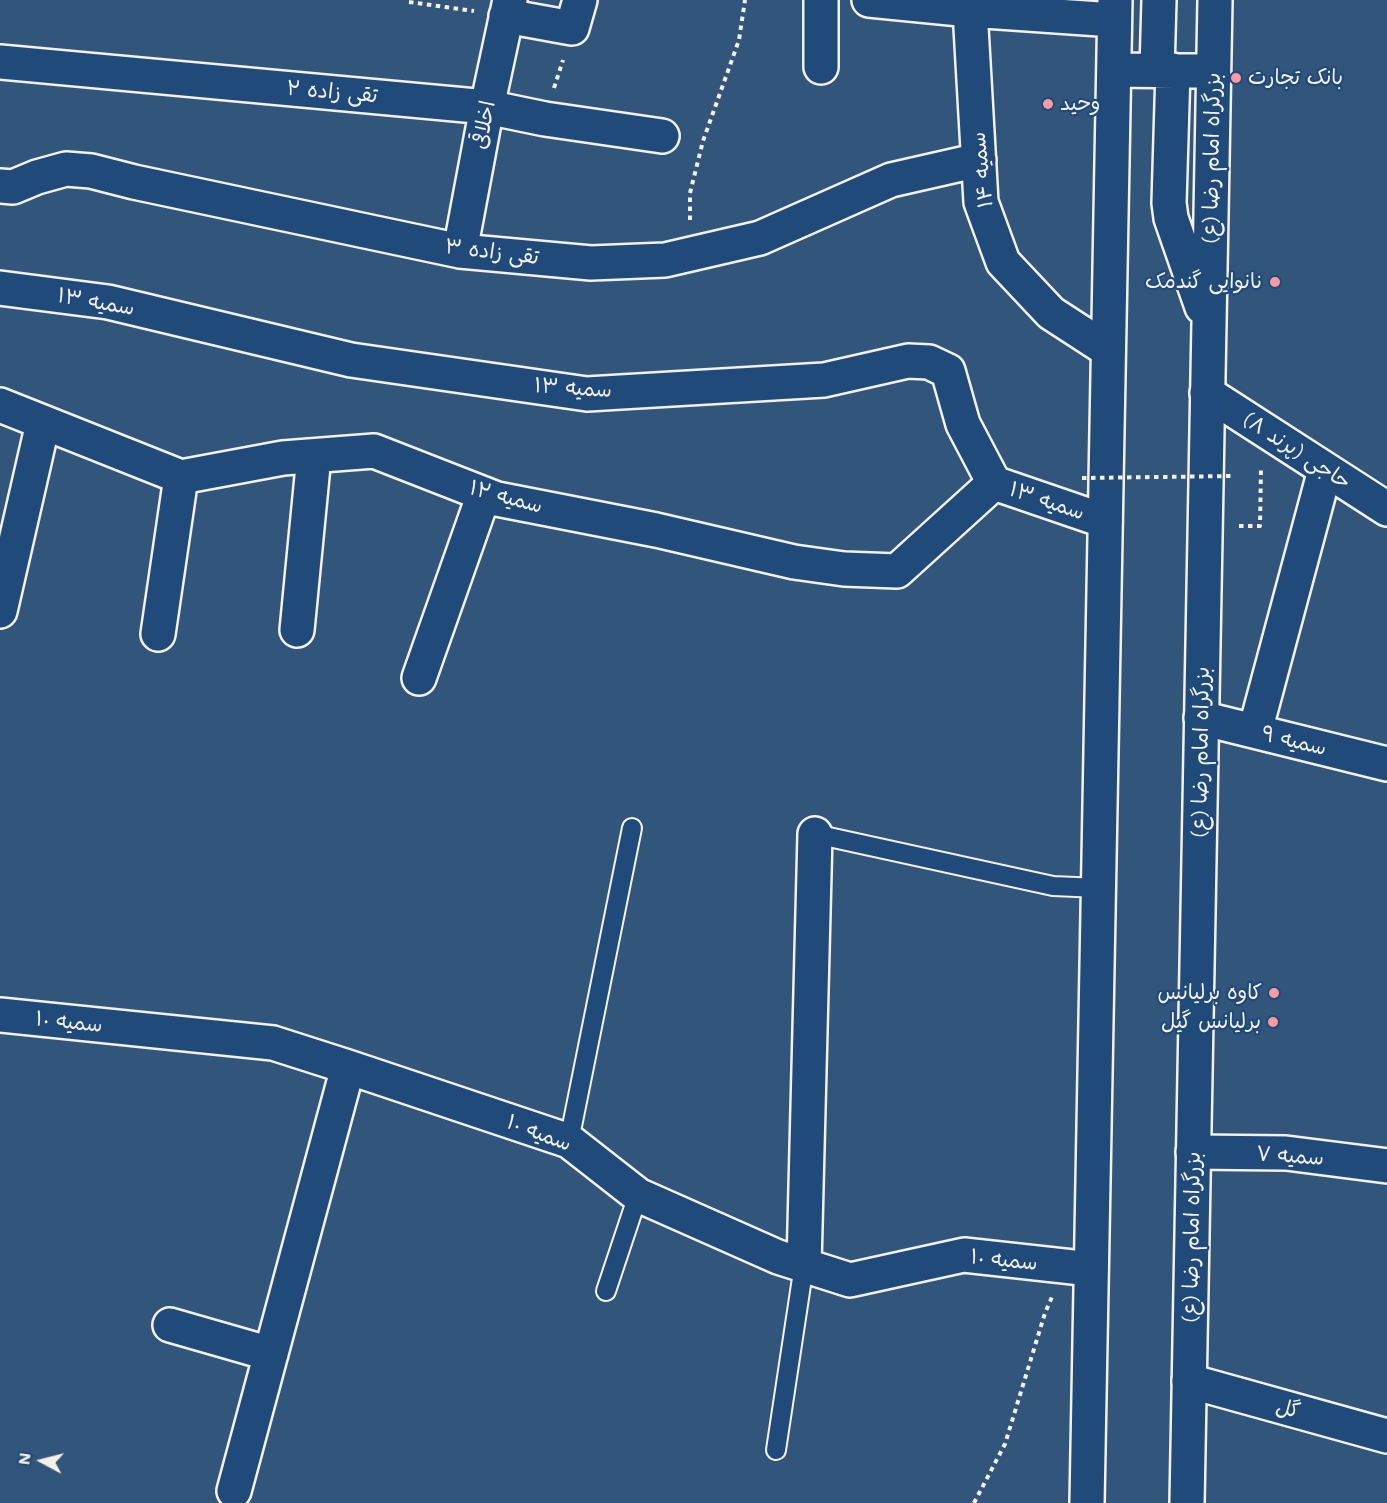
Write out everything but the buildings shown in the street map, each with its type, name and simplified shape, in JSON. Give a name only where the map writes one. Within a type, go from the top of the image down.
[{"type":"main road","points":[[820,0],[821,67]]},
{"type":"main road","points":[[869,0],[1114,10],[1098,888],[1077,1268],[1087,1503]]},
{"type":"main road","points":[[1159,0],[1165,70],[1171,218],[1209,325]]},
{"type":"main road","name":"بزرگراه امام رضا (ع)","points":[[1186,1503],[1215,0]]},
{"type":"main road","name":"سمیه ۱۴","points":[[967,5],[981,202],[1003,262],[1051,313],[1108,350]]},
{"type":"main road","points":[[508,8],[576,14]]},
{"type":"main road","name":"اخلاقی","points":[[460,251],[508,8]]},
{"type":"main road","name":"تقی زاده ۲","points":[[0,62],[487,106],[545,118],[662,136]]},
{"type":"main road","points":[[1114,69],[1214,71]]},
{"type":"main road","name":"تقی زاده ۳","points":[[0,186],[13,187],[66,169],[90,171],[460,251],[591,262],[664,260],[760,238],[891,180],[979,160]]},
{"type":"main road","name":"سمیه ۱۳","points":[[0,288],[108,302],[351,360],[587,394],[824,380],[908,361],[929,362],[948,371],[963,424],[994,483],[1105,521]]},
{"type":"main road","name":"حاجی (پرند ۸)","points":[[1207,393],[1387,509]]},
{"type":"main road","points":[[0,405],[181,477],[158,634]]},
{"type":"main road","points":[[0,611],[43,423]]},
{"type":"main road","name":"سمیه ۱۲","points":[[181,477],[283,458],[374,451],[497,499],[794,562],[844,569],[897,570],[994,483]]},
{"type":"main road","points":[[297,630],[314,456]]},
{"type":"main road","points":[[1255,731],[1325,470]]},
{"type":"main road","points":[[419,678],[484,494]]},
{"type":"main road","name":"سمیه ۹","points":[[1201,718],[1387,764]]},
{"type":"main road","points":[[804,1265],[815,834]]},
{"type":"main road","name":"سمیه ۱۰","points":[[0,1015],[273,1043],[348,1066],[569,1141],[638,1195],[778,1257],[850,1280],[964,1255],[1077,1268]]},
{"type":"main road","points":[[234,1491],[348,1066]]},
{"type":"main road","name":"سمیه ۷","points":[[1193,1152],[1286,1153],[1387,1166]]},
{"type":"main road","points":[[170,1325],[271,1354]]},
{"type":"main road","name":"گل","points":[[1189,1381],[1387,1436]]},
{"type":"lane","points":[[569,1141],[632,828]]},
{"type":"lane","points":[[815,834],[1053,886],[1098,888]]},
{"type":"lane","points":[[606,1291],[638,1195]]},
{"type":"lane","points":[[776,1450],[804,1265]]},
{"type":"path","points":[[692,254],[690,194],[703,141],[739,40],[745,0]]},
{"type":"path","points":[[409,2],[508,8]]},
{"type":"path","points":[[545,118],[576,14]]},
{"type":"path","points":[[1235,526],[1260,526],[1262,428]]},
{"type":"path","points":[[1082,478],[1235,476]]},
{"type":"path","points":[[974,1503],[1005,1444],[1045,1313],[1077,1268]]},
{"type":"place","name":"بانک تجارت","points":[[1236,78]]},
{"type":"place","name":"وحید","points":[[1048,104]]},
{"type":"place","name":"نانوایی گندمک","points":[[1275,282]]},
{"type":"place","name":"کاوه برلیانس","points":[[1274,993]]},
{"type":"place","name":"برلیانس گیل","points":[[1273,1022]]}]
